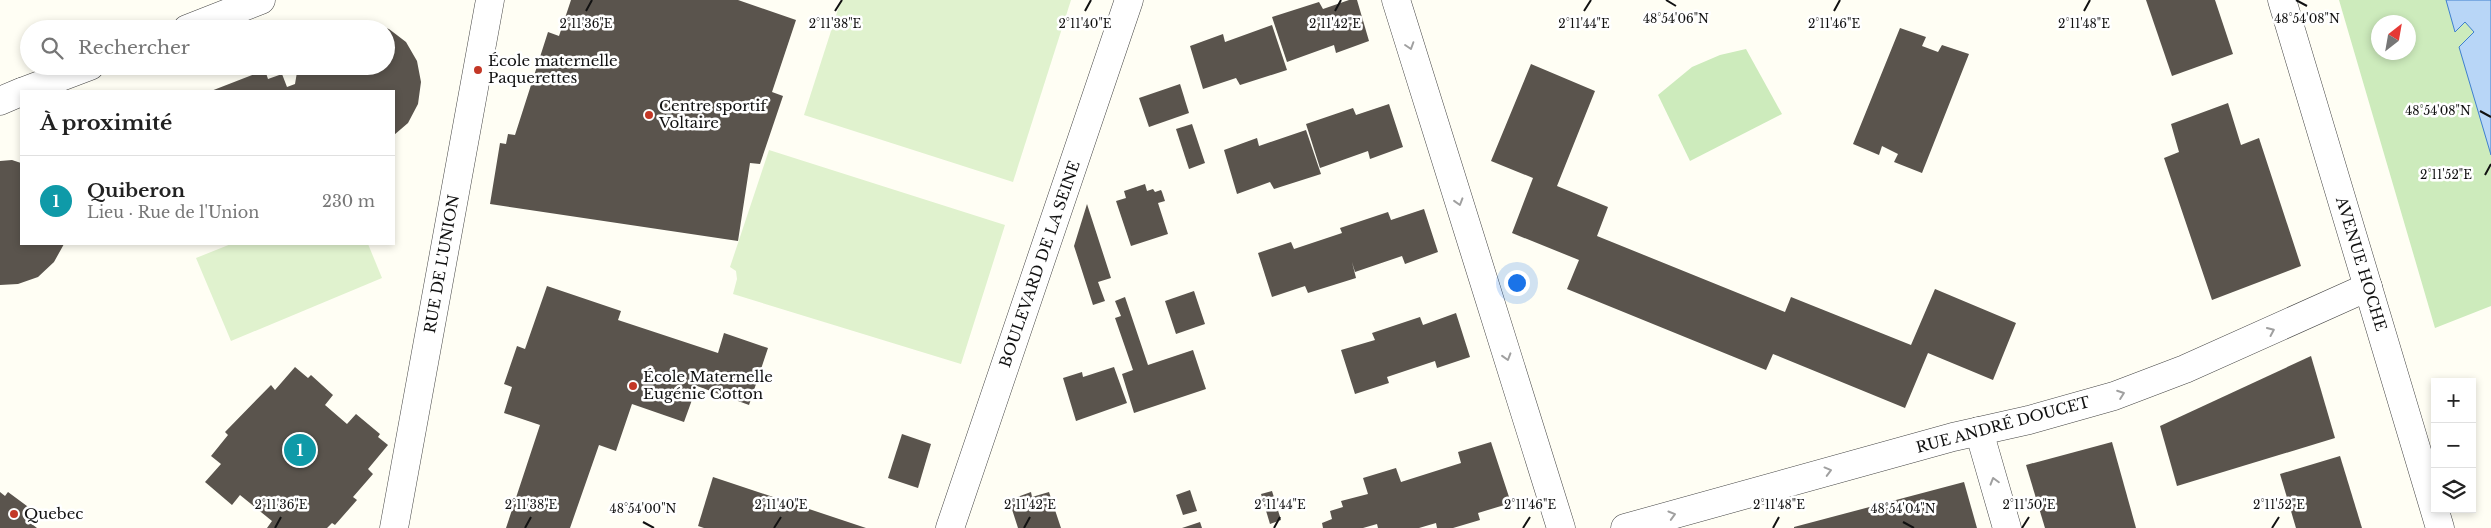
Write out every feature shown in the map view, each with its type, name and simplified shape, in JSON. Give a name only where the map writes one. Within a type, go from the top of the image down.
[{"type":"street","points":[[210,20],[261,0]]},
{"type":"street","name":"RUE DE L'UNION","points":[[394,528],[490,0]]},
{"type":"street","name":"BOULEVARD DE LA SEINE","points":[[950,528],[1129,0]]},
{"type":"street","points":[[1396,0],[1561,528]]},
{"type":"street","name":"AVENUE HOCHE","points":[[2282,0],[2440,528]]},
{"type":"street","points":[[28,90],[67,75]]},
{"type":"street","points":[[0,101],[20,93]]},
{"type":"street","name":"RUE ANDRÉ DOUCET","points":[[1625,528],[2114,396],[2185,369],[2368,287]]},
{"type":"street","points":[[1979,431],[2007,528]]},
{"type":"green space","points":[[841,0],[1071,0],[1013,182],[804,115]]},
{"type":"green space","points":[[2339,0],[2491,0],[2491,306],[2435,328]]},
{"type":"green space","points":[[1746,49],[1782,114],[1690,161],[1658,95],[1692,67],[1720,55]]},
{"type":"green space","points":[[769,150],[1005,225],[961,364],[733,294],[737,279],[736,271],[730,267]]},
{"type":"green space","points":[[228,245],[368,245],[382,278],[231,341],[196,258]]},
{"type":"water","points":[[2446,0],[2491,0],[2491,155],[2459,47],[2474,32],[2465,22],[2455,32]]},
{"type":"building","name":"Centre sportif Voltaire","points":[[571,0],[738,0],[796,20],[772,92],[783,96],[760,164],[750,163],[738,241],[490,204],[500,143],[506,144],[508,134],[515,135],[548,32],[559,36]]},
{"type":"building","points":[[1349,0],[1357,0],[1369,41],[1336,53],[1334,45],[1287,62],[1272,17],[1319,2],[1323,9]]},
{"type":"building","points":[[2146,0],[2215,0],[2233,54],[2172,76]]},
{"type":"building","points":[[1272,25],[1287,70],[1240,85],[1236,78],[1203,89],[1190,46],[1223,34],[1225,42]]},
{"type":"building","points":[[1900,28],[1926,37],[1922,46],[1938,52],[1942,45],[1969,54],[1922,173],[1894,162],[1898,154],[1882,146],[1879,155],[1853,144]]},
{"type":"building","points":[[395,34],[406,42],[417,61],[421,82],[418,104],[408,123],[395,134],[395,90],[214,90],[252,75],[267,75],[268,79],[282,75],[287,87],[295,84],[296,75],[395,75]]},
{"type":"building","points":[[1531,64],[1595,91],[1557,186],[1608,207],[1597,236],[1785,312],[1791,297],[1911,345],[1935,289],[2016,323],[1993,380],[1928,353],[1905,408],[1773,354],[1766,370],[1567,289],[1579,260],[1512,233],[1533,178],[1491,161]]},
{"type":"building","points":[[1180,84],[1189,113],[1149,127],[1139,98]]},
{"type":"building","points":[[2228,103],[2241,145],[2259,138],[2301,266],[2212,300],[2164,158],[2179,152],[2171,124]]},
{"type":"building","points":[[1389,104],[1403,147],[1370,159],[1368,151],[1320,168],[1306,124],[1353,108],[1356,115]]},
{"type":"building","points":[[1192,124],[1205,163],[1189,169],[1176,129]]},
{"type":"building","points":[[1306,130],[1321,174],[1274,189],[1270,182],[1237,194],[1224,150],[1257,138],[1259,146]]},
{"type":"building","points":[[12,160],[20,163],[20,245],[63,245],[54,262],[38,277],[18,284],[0,285],[0,161]]},
{"type":"building","points":[[1145,184],[1147,191],[1153,189],[1155,192],[1161,190],[1162,192],[1165,201],[1158,203],[1168,234],[1131,246],[1116,201],[1126,198],[1124,191]]},
{"type":"building","points":[[1087,204],[1111,278],[1098,282],[1105,301],[1093,305],[1074,246]]},
{"type":"building","points":[[1424,209],[1438,252],[1405,264],[1402,256],[1355,272],[1352,262],[1356,278],[1308,293],[1305,286],[1272,297],[1258,253],[1291,242],[1294,249],[1342,233],[1340,228],[1388,212],[1391,220]]},
{"type":"building","points":[[547,286],[621,311],[618,320],[718,353],[724,333],[768,348],[749,405],[697,386],[684,422],[632,404],[616,451],[599,445],[570,528],[506,528],[540,425],[504,413],[512,387],[504,384],[517,346],[525,349]]},
{"type":"building","points":[[1194,291],[1205,324],[1176,334],[1165,301]]},
{"type":"building","points":[[1125,297],[1148,365],[1193,350],[1206,389],[1134,413],[1122,374],[1133,370],[1115,318],[1121,316],[1115,301]]},
{"type":"building","points":[[1456,313],[1470,357],[1437,368],[1435,361],[1387,377],[1389,383],[1355,394],[1341,350],[1375,340],[1372,333],[1420,317],[1423,325]]},
{"type":"building","points":[[2311,356],[2335,438],[2177,486],[2160,426]]},
{"type":"building","points":[[295,367],[308,378],[311,375],[333,395],[325,405],[347,424],[356,414],[380,434],[378,437],[388,445],[368,469],[373,474],[353,497],[357,500],[335,525],[332,523],[327,528],[267,528],[272,521],[240,495],[232,505],[205,482],[221,464],[211,456],[228,435],[225,432],[271,385],[275,390]]},
{"type":"building","points":[[1114,367],[1127,403],[1076,421],[1063,378],[1082,372],[1083,377]]},
{"type":"building","points":[[902,434],[931,444],[918,488],[888,478]]},
{"type":"building","points":[[1491,442],[1511,503],[1478,513],[1480,520],[1453,528],[1437,528],[1436,523],[1419,528],[1378,528],[1377,524],[1363,528],[1323,528],[1322,523],[1332,519],[1330,511],[1343,507],[1341,501],[1368,494],[1363,478],[1396,468],[1401,482],[1461,463],[1458,452]]},
{"type":"building","points":[[2112,442],[2136,528],[2045,528],[2026,465]]},
{"type":"building","points":[[2340,456],[2362,528],[2296,528],[2280,474]]},
{"type":"building","points":[[713,477],[866,528],[704,528],[698,526]]},
{"type":"building","points":[[1964,482],[1977,528],[1794,528],[1794,527]]},
{"type":"building","points":[[1190,490],[1197,511],[1183,515],[1176,495]]},
{"type":"building","points":[[1272,491],[1281,520],[1270,524],[1261,494]]},
{"type":"building","name":"Quebec","points":[[0,492],[5,496],[8,492],[31,509],[24,518],[37,528],[0,528]]},
{"type":"building","points":[[1031,492],[1032,497],[1049,492],[1061,528],[1018,528],[1009,500]]},
{"type":"building","points":[[1200,522],[1202,528],[1182,528]]},
{"type":"place","name":"École maternelle Paquerettes","points":[[478,70]]},
{"type":"place","name":"Centre sportif Voltaire","points":[[649,115]]},
{"type":"place","name":"École Maternelle Eugénie Cotton","points":[[633,386]]},
{"type":"place","name":"Quiberon","points":[[300,450]]},
{"type":"place","name":"Quebec","points":[[14,514]]}]
